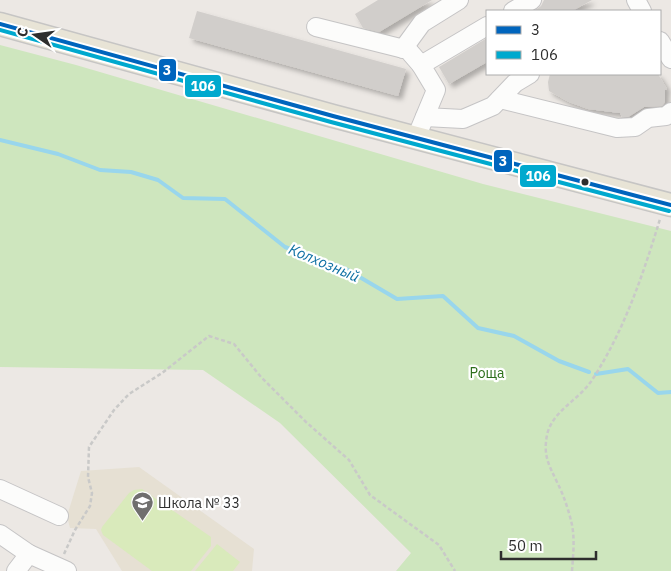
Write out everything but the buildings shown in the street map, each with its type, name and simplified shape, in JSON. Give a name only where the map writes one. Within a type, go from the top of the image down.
[{"type":"main road","points":[[0,24],[416,138],[668,204]]},
{"type":"street","points":[[403,49],[422,23],[459,0]]},
{"type":"street","points":[[515,10],[532,0]]},
{"type":"street","points":[[316,27],[408,50],[421,65],[436,90],[416,138]]},
{"type":"street","points":[[421,65],[486,27]]},
{"type":"street","points":[[661,42],[671,60]]},
{"type":"street","points":[[425,117],[463,119],[493,106],[515,83],[528,75]]},
{"type":"street","points":[[500,99],[617,128],[635,127],[648,118],[666,116],[671,112]]},
{"type":"street","points":[[0,489],[59,516]]},
{"type":"street","points":[[0,534],[29,554],[63,569]]},
{"type":"street","points":[[16,571],[29,554]]},
{"type":"path","points":[[572,571],[573,532],[562,492],[547,462],[546,446],[548,431],[556,417],[592,380],[612,343],[644,269],[668,204]]},
{"type":"path","points":[[63,569],[75,530],[90,506],[92,493],[88,477],[89,447],[114,410],[129,394],[162,373],[209,336],[234,344],[261,377],[306,422],[349,460],[370,495],[439,545],[455,571]]},
{"type":"shaded area","name":"Школа № 33","points":[[139,467],[254,549],[252,571],[122,571],[96,529],[70,528],[67,516],[81,471]]},
{"type":"green space","name":"Роща","points":[[0,45],[76,65],[483,184],[671,231],[671,571],[396,571],[411,553],[280,423],[203,370],[0,367]]},
{"type":"green space","points":[[142,489],[211,537],[211,546],[191,571],[152,571],[103,535],[102,527],[129,493]]},
{"type":"green space","points":[[217,544],[240,562],[233,571],[195,571]]},
{"type":"waterway","name":"Колхозный","points":[[0,140],[58,154],[100,170],[131,172],[158,180],[183,198],[225,199],[285,247],[346,269],[397,299],[443,296],[478,328],[514,336],[559,361],[589,372]]},
{"type":"waterway","name":"Колхозный","points":[[596,374],[628,369],[658,393],[671,392]]},
{"type":"transit line","name":"3","points":[[0,24],[333,116],[671,205]]},
{"type":"transit line","name":"106","points":[[0,30],[331,122],[669,211]]},
{"type":"place","name":"Школа № 33","points":[[142,522]]}]
